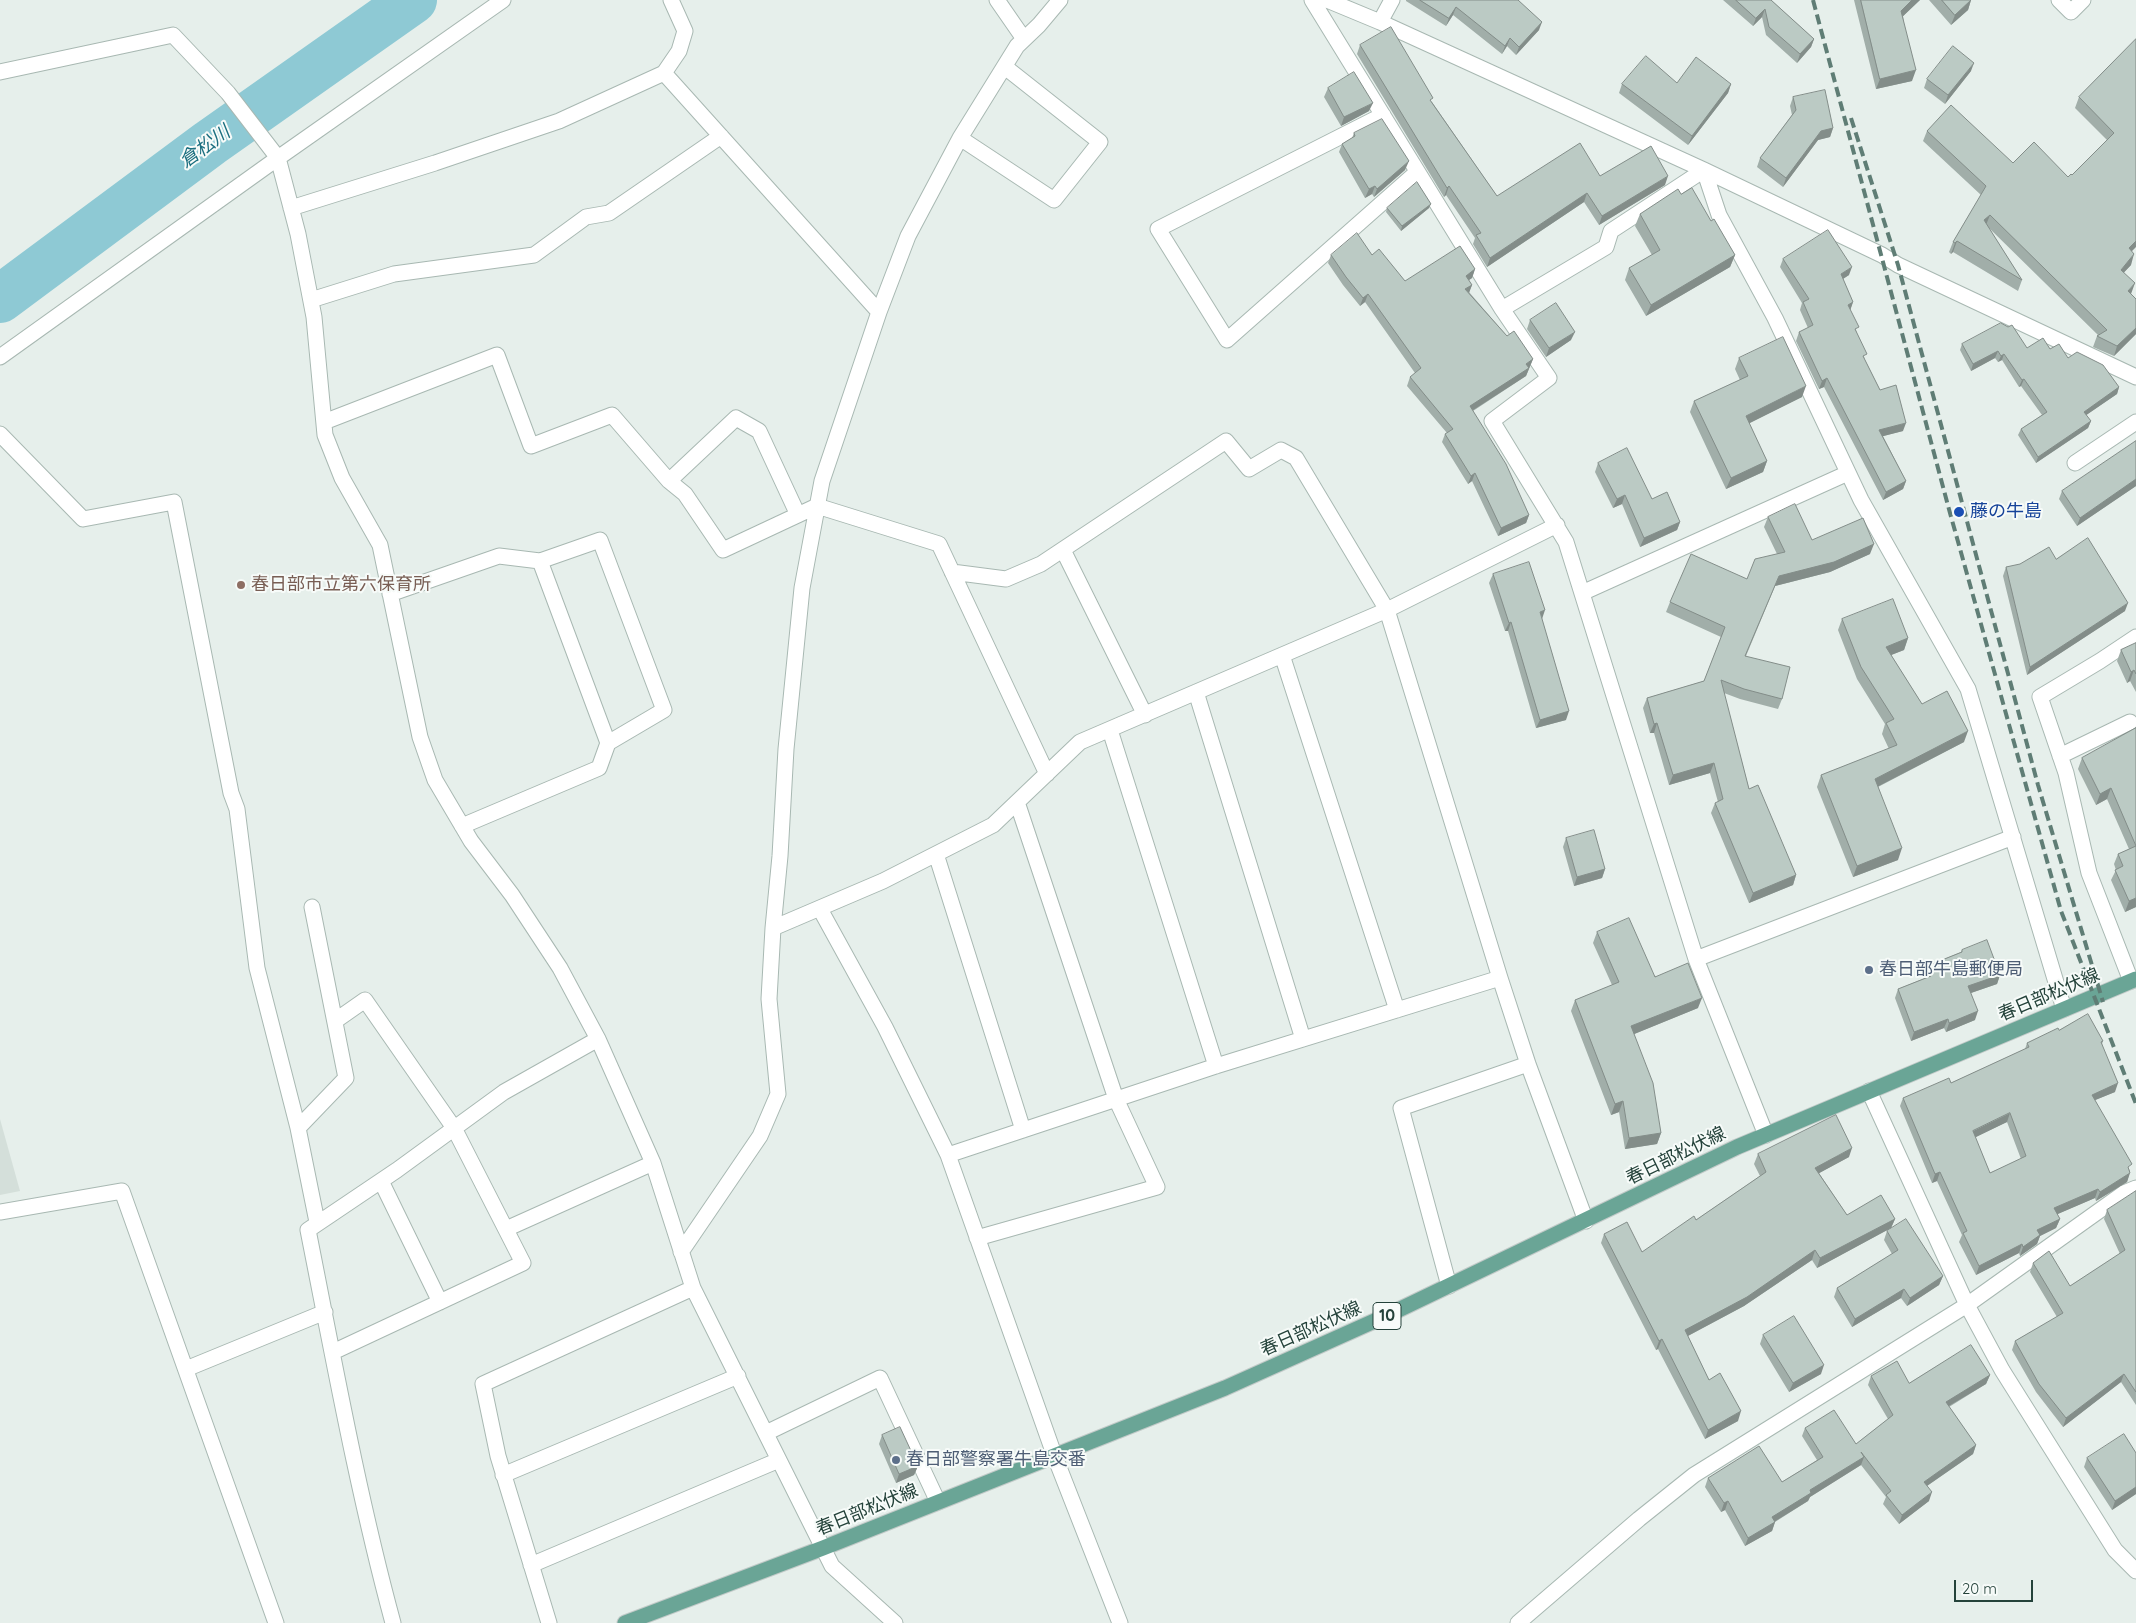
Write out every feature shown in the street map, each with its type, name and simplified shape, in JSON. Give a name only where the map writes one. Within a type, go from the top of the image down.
[{"type":"main road","name":"春日部松伏線","points":[[625,1623],[823,1548],[1225,1388],[1450,1286],[1737,1147],[2134,980]]},
{"type":"street","points":[[0,357],[274,153],[503,0]]},
{"type":"street","points":[[291,208],[559,122],[664,73],[679,50],[685,31],[671,0]]},
{"type":"street","points":[[997,0],[1024,39]]},
{"type":"street","points":[[681,1252],[760,1136],[778,1094],[768,999],[773,928],[780,856],[786,749],[802,588],[822,481],[879,312],[908,236],[960,138],[1017,46],[1060,0]]},
{"type":"street","points":[[1312,0],[1502,309],[1549,378],[1492,421],[1566,542],[1696,959],[1766,1135]]},
{"type":"street","points":[[1327,0],[1380,22],[1704,170],[1882,255],[1898,265],[2134,373]]},
{"type":"street","points":[[1380,22],[1392,0]]},
{"type":"street","points":[[2059,0],[2071,12],[2083,0]]},
{"type":"street","points":[[0,72],[173,35],[233,99],[274,153],[291,208],[311,300],[325,435],[342,478],[380,546],[420,737],[435,780],[471,841],[512,895],[560,968],[598,1039],[654,1163],[693,1288],[832,1566],[895,1623]]},
{"type":"street","points":[[960,138],[1054,200],[1100,142],[1005,67]]},
{"type":"street","points":[[664,73],[879,312]]},
{"type":"street","points":[[1383,115],[1158,229],[1227,340],[1418,172]]},
{"type":"street","points":[[311,300],[394,274],[534,255],[586,217],[609,213],[721,136]]},
{"type":"street","points":[[1502,309],[1606,247],[1610,231],[1704,170]]},
{"type":"street","points":[[1704,170],[1719,215],[1775,318],[1848,473],[1968,689],[2064,1009]]},
{"type":"street","points":[[324,422],[497,355],[531,446],[612,415],[669,481],[685,494],[722,550],[817,506],[939,544],[1047,774]]},
{"type":"street","points":[[669,481],[736,418],[759,431],[798,515]]},
{"type":"street","points":[[2075,463],[2136,422]]},
{"type":"street","points":[[0,434],[83,518],[174,502],[230,793],[237,809],[257,968],[298,1128],[317,1222]]},
{"type":"street","points":[[952,572],[1006,579],[1041,564],[1226,441],[1249,469],[1281,450],[1296,458],[1387,610],[1528,1064],[1586,1221]]},
{"type":"street","points":[[1582,593],[1848,473]]},
{"type":"street","points":[[773,928],[883,882],[993,825],[1080,742],[1387,610],[1557,525]]},
{"type":"street","points":[[390,594],[499,556],[540,560],[600,540],[664,710],[608,743],[599,768],[462,826]]},
{"type":"street","points":[[1063,550],[1145,715]]},
{"type":"street","points":[[540,560],[608,743]]},
{"type":"street","points":[[2134,980],[2089,873],[2066,774],[2040,697],[2136,637]]},
{"type":"street","points":[[1282,655],[1397,1010]]},
{"type":"street","points":[[1196,692],[1303,1039]]},
{"type":"street","points":[[2060,756],[2130,722]]},
{"type":"street","points":[[1110,730],[1216,1066]]},
{"type":"street","points":[[977,1238],[1157,1187],[1116,1099],[1017,802]]},
{"type":"street","points":[[1696,959],[2012,837]]},
{"type":"street","points":[[936,854],[1023,1130]]},
{"type":"street","points":[[298,1128],[346,1078],[312,907]]},
{"type":"street","points":[[820,909],[886,1027],[948,1155],[1055,1457],[1120,1623]]},
{"type":"street","points":[[948,1155],[1216,1066],[1500,978]]},
{"type":"street","points":[[333,1352],[523,1263],[454,1128],[365,1000],[335,1021]]},
{"type":"street","points":[[393,1623],[376,1557],[308,1230],[317,1222],[381,1181],[504,1092],[598,1039]]},
{"type":"street","points":[[1450,1286],[1401,1108],[1528,1064]]},
{"type":"street","points":[[1869,1091],[1967,1305],[2002,1370],[2115,1550],[2136,1571]]},
{"type":"street","points":[[506,1229],[654,1163]]},
{"type":"street","points":[[381,1181],[440,1302]]},
{"type":"street","points":[[1518,1623],[1639,1519],[1694,1475],[1967,1305],[2124,1193],[2136,1188]]},
{"type":"street","points":[[0,1212],[122,1191],[276,1623]]},
{"type":"street","points":[[549,1623],[503,1475],[484,1384],[693,1288]]},
{"type":"street","points":[[186,1370],[325,1312]]},
{"type":"street","points":[[503,1475],[738,1376]]},
{"type":"street","points":[[766,1434],[880,1378],[938,1502]]},
{"type":"street","points":[[531,1565],[779,1460]]},
{"type":"shaded area","points":[[0,1119],[20,1191],[0,1195]]},
{"type":"building","points":[[1420,0],[1518,0],[1542,22],[1519,47],[1510,38],[1505,46],[1456,7],[1449,18]]},
{"type":"building","points":[[1736,0],[1771,0],[1814,39],[1800,54],[1769,27],[1765,9],[1756,18]]},
{"type":"building","points":[[1861,0],[1912,0],[1901,11],[1916,70],[1880,79]]},
{"type":"building","points":[[1942,0],[1971,0],[1955,15]]},
{"type":"building","points":[[1391,27],[1433,98],[1430,100],[1497,196],[1580,143],[1600,176],[1651,146],[1668,176],[1602,216],[1587,193],[1490,258],[1476,235],[1481,233],[1449,186],[1447,188],[1360,45]]},
{"type":"building","points":[[2136,39],[2136,241],[2129,248],[2134,254],[2121,270],[2135,283],[2128,291],[2136,299],[2136,328],[2117,346],[2097,336],[2107,330],[1990,215],[1984,220],[2022,280],[1957,241],[1953,242],[1986,186],[1927,131],[1951,105],[2013,163],[2034,142],[2068,177],[2114,133],[2079,97]]},
{"type":"building","points":[[1953,46],[1974,63],[1948,95],[1927,79]]},
{"type":"building","points":[[1646,56],[1677,83],[1696,57],[1731,84],[1692,136],[1622,84]]},
{"type":"building","points":[[1354,72],[1373,103],[1344,117],[1328,88]]},
{"type":"building","points":[[1825,90],[1833,128],[1821,131],[1786,178],[1760,158],[1796,110],[1793,97]]},
{"type":"building","points":[[1382,119],[1409,161],[1377,189],[1375,186],[1369,189],[1342,144],[1355,136],[1354,133]]},
{"type":"building","points":[[1417,182],[1431,204],[1402,226],[1387,208]]},
{"type":"building","points":[[1692,188],[1711,221],[1714,219],[1735,255],[1651,305],[1629,268],[1660,250],[1640,214],[1678,189],[1681,194]]},
{"type":"building","points":[[1828,230],[1852,267],[1841,274],[1853,302],[1848,305],[1859,327],[1855,329],[1867,354],[1863,356],[1880,390],[1896,385],[1906,423],[1879,430],[1906,481],[1886,492],[1827,378],[1822,381],[1799,332],[1813,325],[1803,302],[1809,299],[1783,259]]},
{"type":"building","points":[[1357,233],[1372,255],[1379,249],[1405,281],[1460,246],[1475,269],[1466,276],[1472,285],[1465,289],[1507,336],[1514,331],[1533,359],[1526,364],[1529,368],[1470,406],[1506,464],[1529,515],[1501,528],[1475,473],[1471,476],[1445,434],[1453,429],[1410,377],[1421,368],[1368,294],[1363,298],[1331,255]]},
{"type":"building","points":[[1556,303],[1575,332],[1549,348],[1530,320]]},
{"type":"building","points":[[2001,323],[2008,327],[2012,325],[2027,348],[2043,338],[2050,349],[2059,344],[2068,358],[2077,352],[2103,365],[2119,387],[2084,412],[2091,421],[2038,457],[2021,429],[2047,412],[2004,354],[2001,356],[1998,351],[1973,364],[1962,344]]},
{"type":"building","points":[[1783,337],[1806,386],[1746,416],[1767,461],[1731,478],[1694,401],[1748,376],[1739,358]]},
{"type":"building","points":[[2136,441],[2136,479],[2080,518],[2062,491]]},
{"type":"building","points":[[1627,448],[1652,499],[1667,492],[1680,522],[1644,538],[1625,495],[1617,499],[1598,463]]},
{"type":"building","points":[[1795,504],[1812,540],[1863,518],[1874,544],[1834,562],[1779,576],[1745,656],[1790,667],[1782,699],[1744,689],[1721,680],[1749,789],[1758,785],[1796,875],[1753,893],[1715,803],[1723,799],[1714,763],[1673,775],[1657,723],[1654,724],[1647,698],[1704,681],[1725,627],[1670,602],[1691,554],[1747,579],[1755,559],[1785,552],[1768,517]]},
{"type":"building","points":[[2088,538],[2128,603],[2030,667],[2006,567],[2020,564],[2049,547],[2056,559]]},
{"type":"building","points":[[1529,562],[1545,610],[1540,612],[1569,711],[1540,720],[1511,622],[1509,623],[1493,574]]},
{"type":"building","points":[[1893,599],[1908,638],[1886,647],[1922,704],[1947,691],[1968,731],[1875,779],[1902,848],[1857,866],[1821,775],[1897,745],[1886,723],[1894,719],[1861,667],[1842,619]]},
{"type":"building","points":[[2136,643],[2136,674],[2134,670],[2131,672],[2121,650]]},
{"type":"building","points":[[2136,728],[2136,846],[2111,788],[2100,794],[2082,758]]},
{"type":"building","points":[[1594,830],[1605,869],[1577,877],[1566,838]]},
{"type":"building","points":[[2136,846],[2136,898],[2129,901],[2115,870],[2123,866],[2118,854]]},
{"type":"building","points":[[1629,918],[1655,977],[1688,963],[1702,998],[1631,1026],[1653,1083],[1661,1133],[1629,1138],[1623,1101],[1615,1104],[1575,1000],[1619,982],[1597,932]]},
{"type":"building","points":[[1987,940],[2000,975],[1968,986],[1978,1011],[1949,1023],[1948,1019],[1914,1032],[1898,989],[1931,976],[1927,966]]},
{"type":"building","points":[[2088,1014],[2103,1041],[2101,1042],[2118,1083],[2092,1095],[2132,1164],[2128,1167],[2130,1173],[2100,1192],[2098,1189],[2054,1208],[2060,1219],[2037,1230],[2040,1235],[2023,1247],[2022,1244],[1979,1266],[1963,1233],[1967,1231],[1940,1172],[1935,1174],[1903,1098],[1949,1078],[1951,1083],[2029,1047],[2027,1043],[2058,1028],[2059,1030]],"holes":[[[2010,1113],[2026,1156],[1990,1173],[1973,1131]]]},
{"type":"building","points":[[1836,1115],[1852,1148],[1815,1168],[1847,1215],[1881,1195],[1895,1219],[1820,1258],[1815,1250],[1747,1297],[1685,1330],[1709,1380],[1720,1373],[1741,1411],[1708,1430],[1662,1339],[1659,1341],[1604,1234],[1627,1222],[1642,1252],[1694,1216],[1696,1220],[1766,1172],[1758,1154]]},
{"type":"building","points":[[2136,1191],[2136,1392],[2124,1374],[2066,1418],[2039,1384],[2015,1341],[2063,1313],[2033,1263],[2049,1251],[2070,1286],[2125,1250],[2107,1210]]},
{"type":"building","points":[[1906,1219],[1943,1276],[1910,1298],[1904,1289],[1855,1319],[1837,1288],[1898,1250],[1887,1231]]},
{"type":"building","points":[[1794,1316],[1824,1365],[1793,1383],[1763,1335]]},
{"type":"building","points":[[1971,1345],[1990,1375],[1946,1402],[1976,1445],[1924,1482],[1932,1492],[1902,1515],[1886,1495],[1891,1491],[1861,1452],[1864,1457],[1810,1490],[1811,1493],[1772,1517],[1775,1522],[1748,1538],[1728,1501],[1724,1503],[1708,1478],[1759,1446],[1782,1482],[1823,1457],[1805,1428],[1834,1410],[1856,1444],[1893,1415],[1871,1376],[1897,1361],[1909,1383]]},
{"type":"building","points":[[900,1427],[918,1466],[899,1474],[882,1435]]},
{"type":"building","points":[[2124,1434],[2136,1453],[2136,1487],[2115,1501],[2087,1458]]},
{"type":"waterway","name":"倉松川","points":[[0,299],[210,143],[413,0]]},
{"type":"railway","points":[[1813,0],[1950,513],[2061,911],[2136,1104]]},
{"type":"railway","points":[[1851,118],[1898,265],[2038,785],[2103,1002]]},
{"type":"place","name":"藤の牛島","points":[[1959,512]]},
{"type":"place","name":"春日部市立第六保育所","points":[[241,585]]},
{"type":"place","name":"春日部牛島郵便局","points":[[1869,970]]},
{"type":"place","name":"春日部警察署牛島交番","points":[[896,1460]]}]
